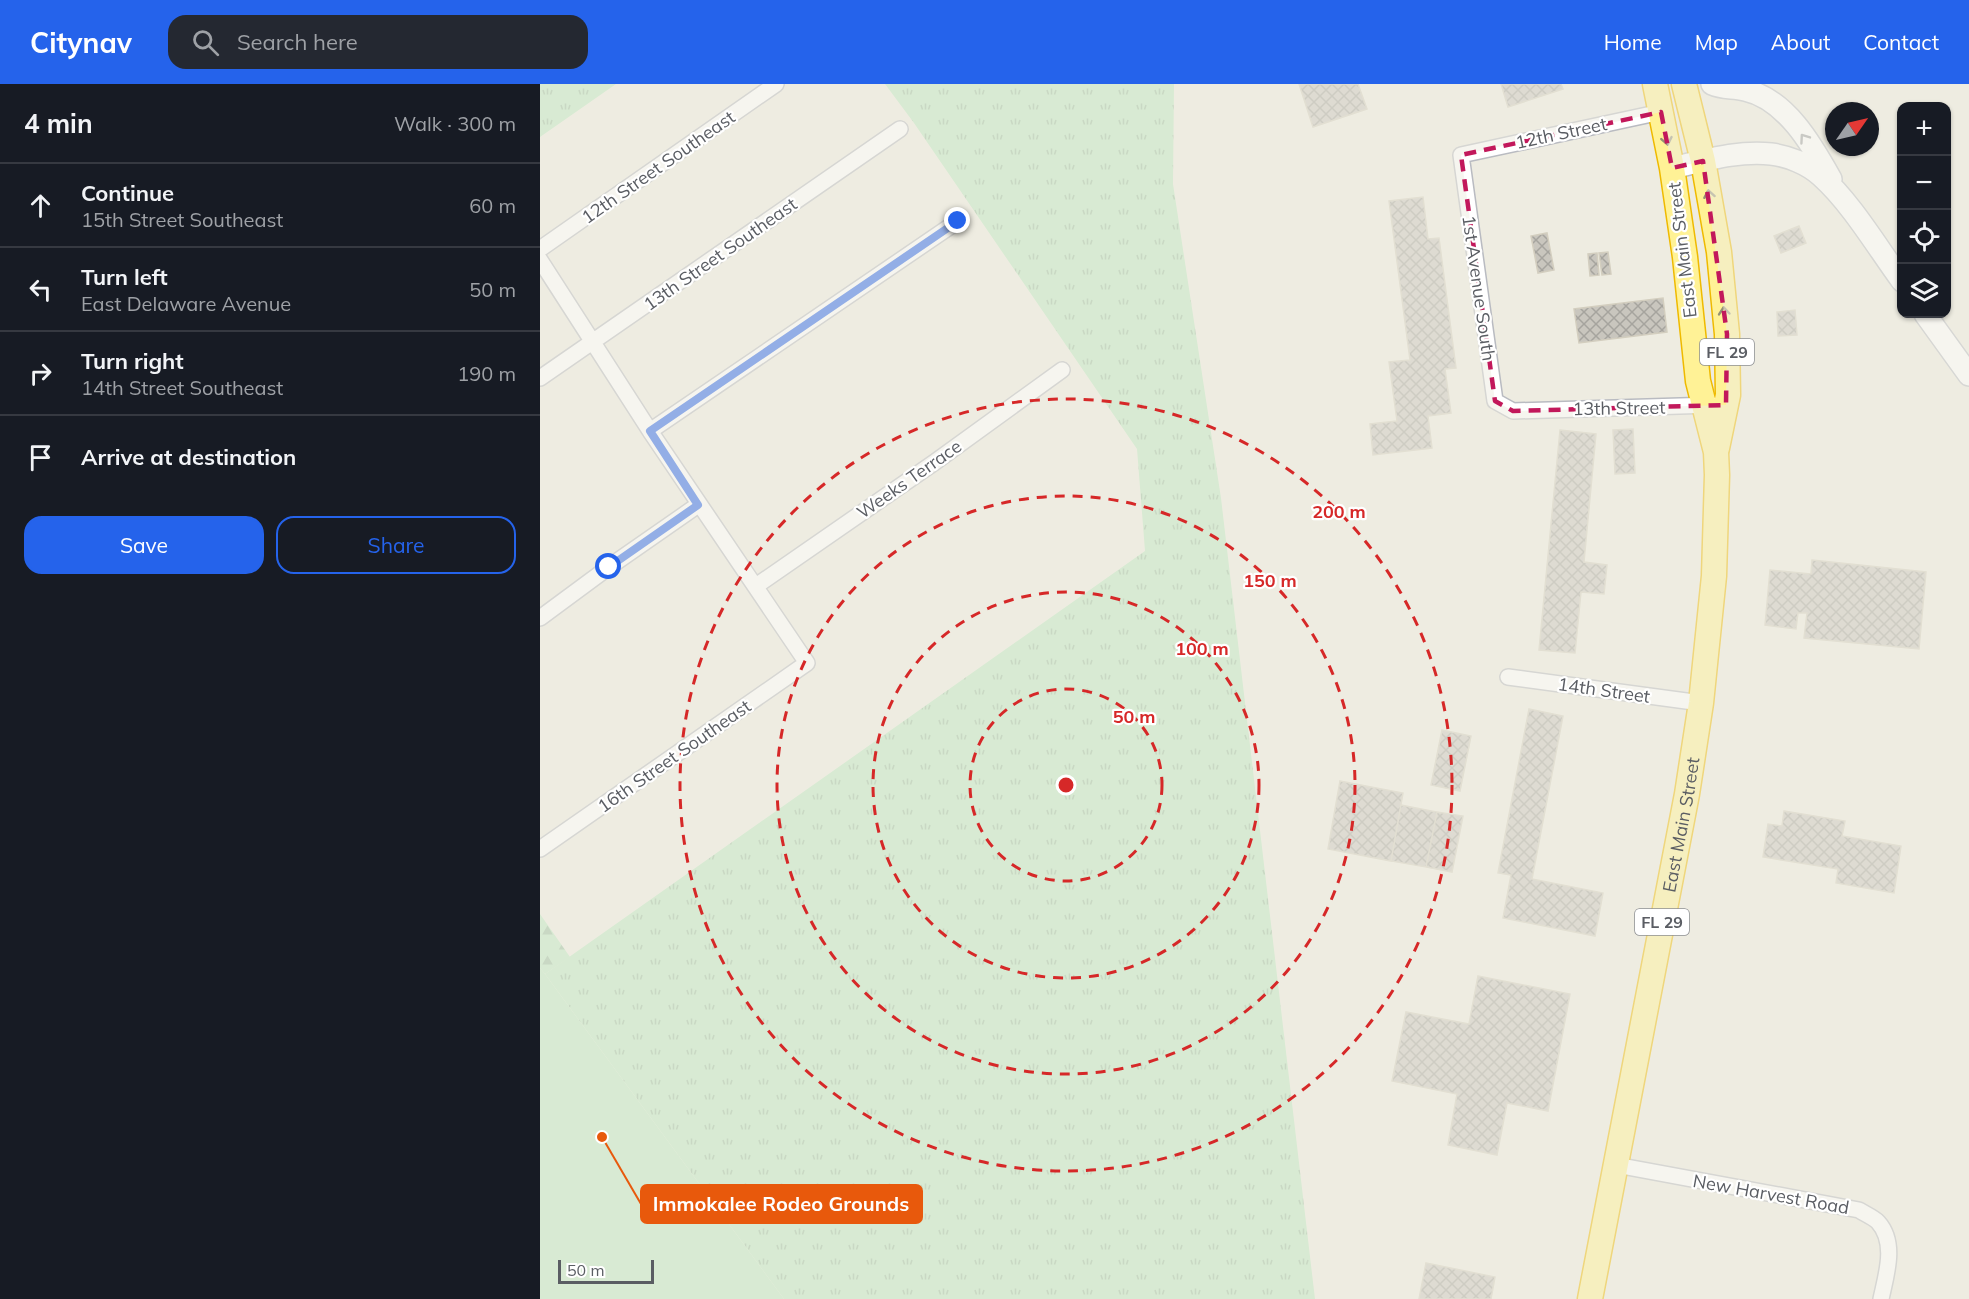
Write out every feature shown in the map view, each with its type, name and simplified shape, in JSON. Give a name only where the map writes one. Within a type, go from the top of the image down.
[{"type":"highway","name":"East Main Street","points":[[1590,1299],[1687,794],[1701,703],[1714,576],[1717,475],[1715,405],[1692,336],[1672,168],[1654,84]]},
{"type":"highway","name":"East Main Street","points":[[1684,84],[1703,161],[1719,252],[1727,334],[1728,380],[1715,405]]},
{"type":"main road","points":[[1712,84],[1722,88],[1745,90],[1775,104],[1786,114],[1827,172],[1846,205]]},
{"type":"main road","points":[[1672,168],[1746,154],[1771,154],[1791,159],[1821,175],[1897,274]]},
{"type":"main road","points":[[1928,318],[1969,375]]},
{"type":"street","name":"12th Street Southeast","points":[[540,249],[776,84]]},
{"type":"street","name":"12th Street","points":[[1461,154],[1661,112]]},
{"type":"street","name":"13th Street Southeast","points":[[540,378],[900,129]]},
{"type":"street","name":"1st Avenue South","points":[[1461,154],[1495,401],[1513,411]]},
{"type":"street","points":[[650,431],[958,221]]},
{"type":"street","points":[[540,260],[698,505],[756,586]]},
{"type":"street","name":"Weeks Terrace","points":[[756,586],[935,462],[1062,370]]},
{"type":"street","name":"13th Street","points":[[1513,411],[1715,405]]},
{"type":"street","points":[[540,618],[698,505]]},
{"type":"street","name":"16th Street Southeast","points":[[540,849],[807,663],[756,586]]},
{"type":"street","name":"14th Street","points":[[1508,677],[1701,703]]},
{"type":"street","name":"New Harvest Road","points":[[1616,1165],[1859,1210],[1877,1220],[1886,1232],[1889,1257],[1881,1299]]},
{"type":"highlighted area","points":[[1661,112],[1672,168],[1703,161],[1727,334],[1726,405],[1513,411],[1495,401],[1461,155]]},
{"type":"green space","points":[[540,84],[616,84],[540,137]]},
{"type":"green space","points":[[885,84],[1174,84],[1173,184],[1221,498],[1315,1299],[784,1299],[545,974],[1145,551],[1137,449]]},
{"type":"green space","points":[[540,914],[570,957],[545,974],[540,968]]},
{"type":"green space","points":[[540,968],[545,974],[784,1299],[540,1299]]},
{"type":"building","points":[[1299,84],[1358,84],[1367,109],[1313,127]]},
{"type":"building","points":[[1501,84],[1561,84],[1563,89],[1508,107]]},
{"type":"building","points":[[1423,197],[1428,239],[1439,238],[1456,368],[1445,369],[1451,413],[1428,416],[1432,448],[1373,455],[1370,424],[1397,421],[1389,362],[1410,360],[1389,201]]},
{"type":"building","points":[[1799,226],[1806,243],[1781,253],[1774,236]]},
{"type":"building","points":[[1547,233],[1554,270],[1538,273],[1531,236]]},
{"type":"building","points":[[1608,252],[1611,274],[1602,275],[1599,253]]},
{"type":"building","points":[[1597,253],[1599,275],[1590,276],[1588,254]]},
{"type":"building","points":[[1663,298],[1667,332],[1579,343],[1574,309]]},
{"type":"building","points":[[1795,310],[1797,335],[1778,336],[1777,312]]},
{"type":"building","points":[[1633,429],[1635,473],[1615,474],[1613,430]]},
{"type":"building","points":[[1560,430],[1596,434],[1584,562],[1607,565],[1604,594],[1581,592],[1575,653],[1539,650]]},
{"type":"building","points":[[1812,560],[1926,572],[1919,649],[1804,638],[1807,613],[1798,613],[1796,629],[1765,625],[1770,570],[1811,574]]},
{"type":"building","points":[[1529,709],[1563,716],[1532,879],[1603,893],[1595,936],[1503,918],[1511,875],[1498,873]]},
{"type":"building","points":[[1442,730],[1471,736],[1460,791],[1431,785]]},
{"type":"building","points":[[1340,781],[1403,793],[1391,861],[1328,849]]},
{"type":"building","points":[[1401,805],[1437,812],[1426,867],[1391,861]]},
{"type":"building","points":[[1784,811],[1845,821],[1842,836],[1901,846],[1894,893],[1836,883],[1838,869],[1763,857],[1768,824],[1782,826]]},
{"type":"building","points":[[1437,812],[1463,816],[1452,872],[1426,867]]},
{"type":"building","points":[[1478,976],[1570,994],[1548,1111],[1507,1103],[1497,1155],[1448,1145],[1457,1094],[1392,1081],[1406,1012],[1469,1024]]},
{"type":"building","points":[[1426,1263],[1495,1277],[1491,1299],[1419,1299]]},
{"type":"place","name":"Immokalee Rodeo Grounds","points":[[602,1137]]},
{"type":"route","points":[[609,567],[698,505],[650,431],[958,221]]}]
